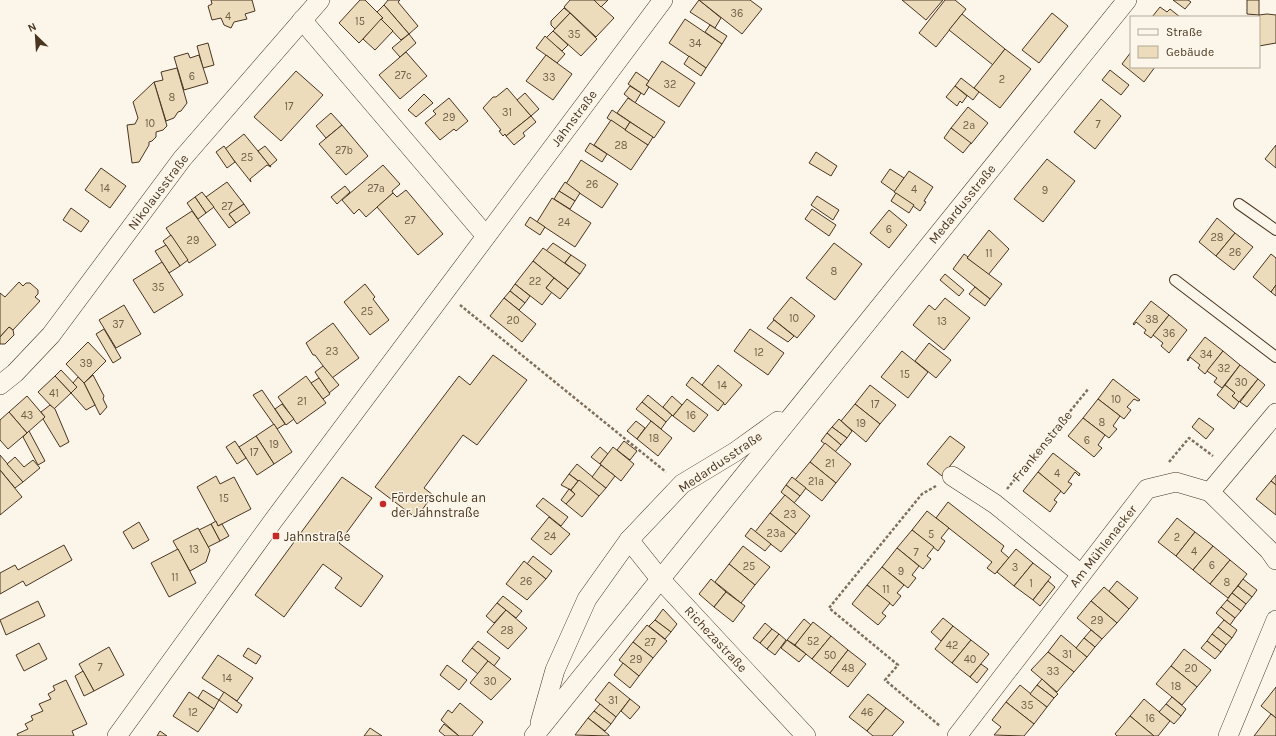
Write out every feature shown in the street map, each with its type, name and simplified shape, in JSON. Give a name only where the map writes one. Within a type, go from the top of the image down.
[{"type":"street","name":"Nikolausstraße","points":[[0,385],[15,373],[52,335],[182,159],[320,0]]},
{"type":"street","name":"Jahnstraße","points":[[117,736],[202,622],[273,521],[663,0]]},
{"type":"street","name":"Medardusstraße","points":[[535,734],[661,580],[798,407],[1127,0]]},
{"type":"street","points":[[302,20],[486,236]]},
{"type":"street","name":"Medardusstraße","points":[[535,734],[555,670],[587,599],[629,540],[682,484],[736,452],[798,407]]},
{"type":"street","points":[[1210,492],[1276,413]]},
{"type":"street","points":[[952,476],[995,504],[1081,574]]},
{"type":"street","points":[[1147,489],[1176,482],[1210,492],[1269,550],[1276,560]]},
{"type":"street","name":"Am Mühlenacker","points":[[957,736],[1147,489]]},
{"type":"street","name":"Richezastraße","points":[[629,540],[661,580],[806,736]]},
{"type":"street","points":[[1228,736],[1276,620]]},
{"type":"lane","points":[[1239,204],[1276,230]]},
{"type":"lane","points":[[1175,280],[1276,357]]},
{"type":"path","points":[[444,292],[682,484]]},
{"type":"path","name":"Frankenstraße","points":[[995,504],[1089,388]]},
{"type":"path","points":[[1147,489],[1189,438],[1230,468]]},
{"type":"path","points":[[941,726],[885,680],[898,665],[829,608],[922,494],[952,476]]},
{"type":"building","points":[[211,0],[252,0],[255,11],[245,14],[247,19],[234,22],[231,28],[224,25],[221,18],[212,20],[208,6],[212,4]]},
{"type":"building","points":[[360,0],[365,0],[383,18],[359,43],[339,23]]},
{"type":"building","points":[[388,0],[400,0],[398,2],[418,26],[409,34],[384,5]]},
{"type":"building","points":[[570,0],[594,0],[614,18],[596,37],[564,7]]},
{"type":"building","points":[[594,0],[608,0],[601,7]]},
{"type":"building","points":[[699,0],[721,18],[715,28],[690,12]]},
{"type":"building","points":[[699,0],[750,0],[762,9],[742,34]]},
{"type":"building","points":[[902,0],[943,0],[926,20]]},
{"type":"building","points":[[945,0],[955,0],[966,9],[936,47],[919,33]]},
{"type":"building","points":[[1173,0],[1188,0],[1191,2],[1185,9]]},
{"type":"building","points":[[1247,0],[1259,0],[1259,15],[1247,14]]},
{"type":"building","points":[[384,5],[409,34],[401,40],[381,19],[383,18],[377,12]]},
{"type":"building","points":[[1160,7],[1167,12],[1170,9],[1179,16],[1153,16]]},
{"type":"building","points":[[564,8],[570,13],[555,29],[551,25],[551,21]]},
{"type":"building","points":[[570,13],[597,39],[581,56],[553,31]]},
{"type":"building","points":[[1052,13],[1068,26],[1039,63],[1022,50]]},
{"type":"building","points":[[962,14],[1005,49],[993,65],[949,30]]},
{"type":"building","points":[[1259,15],[1276,15],[1276,43],[1260,46]]},
{"type":"building","points":[[381,19],[393,31],[375,50],[363,39]]},
{"type":"building","points":[[685,19],[722,44],[706,68],[669,43]]},
{"type":"building","points":[[710,25],[727,36],[722,44],[705,32]]},
{"type":"building","points":[[553,31],[568,45],[562,51],[546,38]]},
{"type":"building","points":[[409,34],[416,43],[400,57],[392,48]]},
{"type":"building","points":[[545,36],[565,54],[557,63],[536,48]]},
{"type":"building","points":[[208,43],[214,65],[203,68],[197,46]]},
{"type":"building","points":[[1005,49],[1031,69],[1000,108],[974,88]]},
{"type":"building","points":[[406,52],[427,76],[400,99],[379,75]]},
{"type":"building","points":[[188,53],[190,58],[199,55],[208,83],[184,90],[174,57]]},
{"type":"building","points":[[1130,53],[1130,68],[1154,68],[1144,82],[1122,64]]},
{"type":"building","points":[[546,55],[572,74],[553,100],[526,81]]},
{"type":"building","points":[[689,56],[706,68],[701,76],[684,64]]},
{"type":"building","points":[[662,61],[695,83],[679,107],[646,85]]},
{"type":"building","points":[[177,68],[187,103],[174,118],[166,121],[154,82],[163,80],[161,72]]},
{"type":"building","points":[[1110,70],[1129,85],[1121,95],[1102,80]]},
{"type":"building","points":[[296,71],[323,95],[281,141],[254,117]]},
{"type":"building","points":[[636,72],[649,81],[646,85],[649,87],[644,95],[628,84]]},
{"type":"building","points":[[961,78],[979,92],[973,100],[955,86]]},
{"type":"building","points":[[154,82],[167,126],[163,130],[156,132],[156,137],[149,142],[149,145],[139,162],[132,163],[127,125],[135,124],[138,118],[133,102]]},
{"type":"building","points":[[630,86],[641,93],[635,103],[624,94]]},
{"type":"building","points":[[955,86],[967,96],[962,103],[960,101],[957,106],[946,97]]},
{"type":"building","points":[[507,88],[531,116],[506,136],[505,134],[503,136],[499,131],[501,130],[483,108],[493,97],[496,97]]},
{"type":"building","points":[[525,93],[539,109],[531,116],[517,100]]},
{"type":"building","points":[[424,94],[433,103],[416,117],[408,110]]},
{"type":"building","points":[[449,98],[468,121],[456,131],[454,129],[440,140],[425,123],[436,114],[433,111]]},
{"type":"building","points":[[628,98],[665,122],[654,138],[617,113]]},
{"type":"building","points":[[1101,99],[1121,116],[1095,149],[1074,132]]},
{"type":"building","points":[[968,107],[988,123],[971,144],[951,128]]},
{"type":"building","points":[[612,110],[630,122],[625,130],[607,118]]},
{"type":"building","points":[[331,113],[342,125],[326,138],[316,126]]},
{"type":"building","points":[[531,116],[536,122],[523,133],[525,136],[514,145],[506,136]]},
{"type":"building","points":[[611,120],[648,145],[631,170],[594,145]]},
{"type":"building","points":[[630,122],[653,137],[648,145],[625,130]]},
{"type":"building","points":[[342,125],[368,156],[346,175],[319,144]]},
{"type":"building","points":[[951,128],[971,143],[963,153],[944,138]]},
{"type":"building","points":[[244,134],[271,167],[267,165],[250,179],[251,182],[225,149]]},
{"type":"building","points":[[590,143],[607,154],[602,162],[585,151]]},
{"type":"building","points":[[1276,145],[1276,168],[1265,159]]},
{"type":"building","points":[[224,146],[235,162],[227,168],[216,152]]},
{"type":"building","points":[[265,146],[277,160],[270,166],[258,151]]},
{"type":"building","points":[[816,152],[837,166],[831,176],[809,163]]},
{"type":"building","points":[[1047,159],[1075,181],[1043,222],[1014,199]]},
{"type":"building","points":[[581,160],[618,184],[602,208],[566,184]]},
{"type":"building","points":[[383,165],[400,184],[392,191],[393,193],[366,217],[359,209],[354,214],[342,200]]},
{"type":"building","points":[[101,168],[126,186],[110,208],[85,190]]},
{"type":"building","points":[[890,169],[904,178],[895,192],[881,182]]},
{"type":"building","points":[[909,171],[933,187],[924,201],[926,202],[920,211],[894,192]]},
{"type":"building","points":[[227,182],[244,204],[229,214],[236,223],[229,228],[206,197]]},
{"type":"building","points":[[565,182],[580,193],[575,201],[559,191]]},
{"type":"building","points":[[345,186],[350,192],[337,204],[331,197]]},
{"type":"building","points":[[406,190],[443,234],[418,255],[377,207],[393,193],[397,197]]},
{"type":"building","points":[[559,191],[575,201],[570,209],[554,199]]},
{"type":"building","points":[[202,192],[214,207],[206,213],[195,197]]},
{"type":"building","points":[[896,193],[914,205],[909,213],[891,201]]},
{"type":"building","points":[[817,196],[839,210],[833,220],[811,205]]},
{"type":"building","points":[[195,197],[206,213],[198,219],[187,203]]},
{"type":"building","points":[[552,198],[591,223],[575,247],[537,222]]},
{"type":"building","points":[[244,204],[250,213],[236,223],[229,214]]},
{"type":"building","points":[[71,208],[89,221],[81,232],[63,220]]},
{"type":"building","points":[[812,209],[836,225],[829,236],[805,219]]},
{"type":"building","points":[[889,210],[907,225],[889,248],[870,233]]},
{"type":"building","points":[[192,211],[216,245],[189,263],[166,228]]},
{"type":"building","points":[[530,217],[545,227],[540,235],[525,225]]},
{"type":"building","points":[[1217,218],[1235,233],[1216,256],[1199,242]]},
{"type":"building","points":[[989,230],[1009,249],[988,275],[967,258]]},
{"type":"building","points":[[1235,233],[1253,247],[1234,270],[1216,256]]},
{"type":"building","points":[[171,235],[188,260],[180,266],[163,241]]},
{"type":"building","points":[[553,243],[571,255],[564,264],[546,251]]},
{"type":"building","points":[[834,243],[862,264],[835,300],[806,278]]},
{"type":"building","points":[[166,245],[180,266],[169,273],[155,251]]},
{"type":"building","points":[[543,248],[580,274],[568,289],[533,261]]},
{"type":"building","points":[[964,254],[968,257],[967,258],[1002,284],[990,299],[953,269]]},
{"type":"building","points":[[1271,254],[1276,258],[1276,285],[1271,292],[1253,277]]},
{"type":"building","points":[[571,255],[586,265],[580,274],[565,263]]},
{"type":"building","points":[[533,261],[554,278],[546,288],[552,292],[542,305],[515,284]]},
{"type":"building","points":[[162,262],[183,295],[154,313],[133,280]]},
{"type":"building","points":[[945,274],[964,290],[959,296],[940,280]]},
{"type":"building","points":[[554,278],[568,289],[560,299],[546,288]]},
{"type":"building","points":[[19,282],[23,286],[26,283],[30,283],[38,290],[38,294],[35,297],[40,301],[13,330],[9,327],[0,337],[0,293],[5,297]]},
{"type":"building","points":[[365,284],[375,297],[373,299],[389,320],[370,335],[344,302]]},
{"type":"building","points":[[515,284],[530,296],[525,303],[510,291]]},
{"type":"building","points":[[1276,285],[1276,296],[1271,292]]},
{"type":"building","points":[[975,287],[990,299],[985,306],[969,294]]},
{"type":"building","points":[[510,291],[525,303],[519,310],[504,298]]},
{"type":"building","points":[[791,297],[815,316],[797,338],[773,319]]},
{"type":"building","points":[[504,298],[536,324],[522,342],[490,316]]},
{"type":"building","points":[[945,298],[970,318],[944,350],[913,325],[929,305],[935,310]]},
{"type":"building","points":[[1151,301],[1169,315],[1151,338],[1144,333],[1146,330],[1136,322],[1134,325],[1133,324]]},
{"type":"building","points":[[124,305],[141,334],[116,348],[99,320]]},
{"type":"building","points":[[1169,315],[1187,330],[1169,353],[1161,346],[1163,343],[1153,335]]},
{"type":"building","points":[[774,320],[794,336],[788,342],[767,328]]},
{"type":"building","points":[[333,323],[359,358],[332,378],[315,355],[313,355],[306,343]]},
{"type":"building","points":[[9,327],[13,330],[14,335],[5,344],[0,344],[0,337]]},
{"type":"building","points":[[104,329],[121,358],[113,363],[96,334]]},
{"type":"building","points":[[750,329],[784,353],[768,375],[734,351]]},
{"type":"building","points":[[1205,337],[1223,351],[1205,374],[1198,368],[1200,365],[1190,357],[1188,361],[1187,360]]},
{"type":"building","points":[[88,342],[106,361],[84,383],[66,364]]},
{"type":"building","points":[[929,343],[951,360],[936,378],[915,361]]},
{"type":"building","points":[[902,351],[928,372],[908,398],[881,377]]},
{"type":"building","points":[[1223,351],[1240,365],[1222,388],[1214,382],[1217,378],[1207,371]]},
{"type":"building","points":[[493,355],[527,380],[477,445],[463,435],[424,488],[433,495],[416,518],[375,487],[459,376],[470,385]]},
{"type":"building","points":[[718,365],[742,385],[725,405],[702,385]]},
{"type":"building","points":[[1240,365],[1258,379],[1239,402],[1232,396],[1235,393],[1225,385]]},
{"type":"building","points":[[323,366],[339,385],[329,393],[315,372]]},
{"type":"building","points":[[61,370],[77,387],[71,393],[55,376]]},
{"type":"building","points":[[93,375],[104,396],[103,399],[107,407],[100,415],[84,383]]},
{"type":"building","points":[[55,376],[71,393],[54,409],[38,392]]},
{"type":"building","points":[[306,376],[326,403],[297,424],[278,397]]},
{"type":"building","points":[[78,377],[84,383],[95,405],[86,410],[71,393],[77,387],[73,383]]},
{"type":"building","points":[[692,377],[724,403],[718,411],[686,385]]},
{"type":"building","points":[[319,378],[330,394],[323,399],[311,383]]},
{"type":"building","points":[[1113,379],[1140,400],[1138,401],[1134,399],[1127,407],[1131,410],[1124,419],[1098,399]]},
{"type":"building","points":[[1258,379],[1265,385],[1247,407],[1240,402]]},
{"type":"building","points":[[870,385],[896,405],[880,424],[855,404]]},
{"type":"building","points":[[1225,385],[1235,393],[1232,396],[1239,402],[1234,409],[1217,395]]},
{"type":"building","points":[[262,390],[285,424],[277,429],[253,395]]},
{"type":"building","points":[[648,395],[672,415],[666,422],[642,402]]},
{"type":"building","points":[[27,396],[45,417],[27,433],[9,412]]},
{"type":"building","points":[[672,396],[682,405],[673,416],[663,407]]},
{"type":"building","points":[[687,399],[708,415],[694,432],[673,416]]},
{"type":"building","points":[[1098,399],[1120,416],[1113,426],[1117,429],[1109,438],[1083,418]]},
{"type":"building","points":[[642,402],[666,422],[661,429],[636,409]]},
{"type":"building","points":[[282,404],[294,419],[286,425],[275,409]]},
{"type":"building","points":[[855,404],[880,424],[866,442],[841,421]]},
{"type":"building","points":[[50,405],[55,409],[69,442],[60,447],[43,419],[45,417],[41,412]]},
{"type":"building","points":[[9,412],[27,433],[8,449],[0,440],[0,420]]},
{"type":"building","points":[[1083,418],[1105,435],[1098,445],[1102,448],[1094,457],[1068,436]]},
{"type":"building","points":[[1199,418],[1214,429],[1206,439],[1192,427]]},
{"type":"building","points":[[839,419],[852,431],[847,438],[832,427]]},
{"type":"building","points":[[636,421],[645,428],[637,439],[627,431]]},
{"type":"building","points":[[651,421],[672,438],[658,456],[637,439]]},
{"type":"building","points":[[274,424],[292,452],[274,464],[256,436]]},
{"type":"building","points":[[832,427],[847,438],[841,445],[827,433]]},
{"type":"building","points":[[29,431],[45,461],[38,465],[23,437]]},
{"type":"building","points":[[827,433],[841,445],[835,452],[821,441]]},
{"type":"building","points":[[256,436],[274,464],[257,475],[239,447]]},
{"type":"building","points":[[950,436],[965,447],[942,476],[927,464]]},
{"type":"building","points":[[235,441],[246,458],[237,464],[226,447]]},
{"type":"building","points":[[624,441],[637,451],[630,460],[617,450]]},
{"type":"building","points":[[825,443],[851,464],[836,483],[810,462]]},
{"type":"building","points":[[600,447],[608,454],[600,464],[591,457]]},
{"type":"building","points":[[613,447],[634,464],[621,481],[600,464]]},
{"type":"building","points":[[1053,453],[1080,474],[1079,476],[1075,472],[1068,482],[1072,484],[1064,494],[1038,472]]},
{"type":"building","points":[[0,455],[23,482],[15,488],[0,470]]},
{"type":"building","points":[[15,457],[24,467],[33,460],[40,468],[23,482],[7,464]]},
{"type":"building","points":[[810,462],[836,483],[822,501],[795,480]]},
{"type":"building","points":[[577,464],[606,488],[599,496],[569,474]]},
{"type":"building","points":[[601,465],[615,476],[606,488],[592,477]]},
{"type":"building","points":[[0,470],[22,497],[0,515]]},
{"type":"building","points":[[1038,472],[1061,491],[1054,500],[1057,502],[1050,512],[1023,491]]},
{"type":"building","points":[[569,474],[578,481],[571,490],[561,485]]},
{"type":"building","points":[[1276,475],[1276,485],[1271,481]]},
{"type":"building","points":[[216,476],[220,484],[234,477],[251,509],[218,526],[197,487]]},
{"type":"building","points":[[342,477],[372,498],[339,543],[383,576],[361,607],[335,588],[342,578],[323,564],[284,617],[255,595]]},
{"type":"building","points":[[792,477],[806,488],[800,496],[786,485]]},
{"type":"building","points":[[579,480],[599,496],[582,517],[566,504],[575,494],[571,490]]},
{"type":"building","points":[[1271,481],[1276,485],[1276,515],[1256,499]]},
{"type":"building","points":[[786,485],[800,496],[794,503],[781,492]]},
{"type":"building","points":[[569,489],[575,494],[566,504],[561,500]]},
{"type":"building","points":[[785,495],[810,516],[796,534],[770,513]]},
{"type":"building","points":[[543,498],[568,517],[561,526],[536,506]]},
{"type":"building","points":[[948,502],[1004,546],[1001,551],[1009,558],[995,574],[987,568],[992,562],[936,518]]},
{"type":"building","points":[[927,511],[949,528],[941,538],[945,541],[938,551],[912,530]]},
{"type":"building","points":[[770,513],[796,534],[781,552],[755,532]]},
{"type":"building","points":[[549,517],[570,534],[551,555],[531,539]]},
{"type":"building","points":[[1177,518],[1195,532],[1176,556],[1158,542]]},
{"type":"building","points":[[216,521],[218,526],[222,524],[229,536],[220,541],[211,524]]},
{"type":"building","points":[[139,522],[149,540],[133,549],[123,532]]},
{"type":"building","points":[[211,524],[220,541],[208,547],[199,530]]},
{"type":"building","points":[[198,528],[210,550],[206,562],[190,571],[173,541]]},
{"type":"building","points":[[751,528],[771,544],[765,551],[745,536]]},
{"type":"building","points":[[912,530],[934,547],[927,556],[931,559],[923,569],[897,548]]},
{"type":"building","points":[[1195,532],[1213,546],[1193,570],[1176,556]]},
{"type":"building","points":[[64,545],[72,560],[26,586],[23,581],[0,594],[0,573],[15,565],[18,570]]},
{"type":"building","points":[[743,546],[770,567],[755,585],[729,564]]},
{"type":"building","points":[[1213,546],[1230,560],[1210,584],[1193,570]]},
{"type":"building","points":[[897,548],[919,566],[912,575],[916,578],[908,588],[882,567]]},
{"type":"building","points":[[178,549],[196,583],[169,597],[151,563]]},
{"type":"building","points":[[1016,549],[1033,563],[1014,586],[997,572]]},
{"type":"building","points":[[533,556],[552,571],[546,579],[527,564]]},
{"type":"building","points":[[1230,560],[1247,574],[1228,598],[1210,584]]},
{"type":"building","points":[[524,561],[546,579],[527,600],[506,584]]},
{"type":"building","points":[[1033,563],[1051,577],[1033,600],[1014,586]]},
{"type":"building","points":[[729,564],[755,585],[741,603],[715,582]]},
{"type":"building","points":[[882,567],[904,585],[897,593],[901,596],[893,606],[867,585]]},
{"type":"building","points":[[711,579],[726,592],[714,607],[699,594]]},
{"type":"building","points":[[1243,579],[1257,590],[1252,597],[1238,586]]},
{"type":"building","points":[[1048,581],[1055,587],[1040,606],[1033,600]]},
{"type":"building","points":[[1117,581],[1138,598],[1129,609],[1109,591]]},
{"type":"building","points":[[867,585],[890,603],[882,613],[886,616],[878,625],[852,604]]},
{"type":"building","points":[[1238,586],[1252,597],[1246,604],[1232,593]]},
{"type":"building","points":[[1104,587],[1129,609],[1117,623],[1091,601]]},
{"type":"building","points":[[726,592],[745,606],[733,622],[714,607]]},
{"type":"building","points":[[1232,593],[1246,604],[1241,611],[1227,600]]},
{"type":"building","points":[[503,596],[522,611],[516,618],[497,603]]},
{"type":"building","points":[[1227,600],[1241,611],[1235,618],[1221,607]]},
{"type":"building","points":[[38,601],[45,616],[6,635],[0,620]]},
{"type":"building","points":[[1091,601],[1117,623],[1102,639],[1077,618]]},
{"type":"building","points":[[497,603],[506,610],[494,623],[486,616]]},
{"type":"building","points":[[1221,607],[1235,618],[1230,625],[1216,613]]},
{"type":"building","points":[[663,609],[677,624],[671,632],[655,620]]},
{"type":"building","points":[[506,610],[527,628],[508,649],[487,632]]},
{"type":"building","points":[[943,618],[953,626],[941,641],[931,632]]},
{"type":"building","points":[[804,619],[811,625],[795,645],[787,640]]},
{"type":"building","points":[[655,620],[671,632],[665,639],[649,626]]},
{"type":"building","points":[[1224,620],[1237,630],[1232,638],[1218,627]]},
{"type":"building","points":[[813,622],[831,636],[812,659],[795,645]]},
{"type":"building","points":[[765,623],[772,629],[760,643],[753,638]]},
{"type":"building","points":[[647,625],[667,641],[653,658],[633,642]]},
{"type":"building","points":[[953,626],[971,640],[952,663],[935,649]]},
{"type":"building","points":[[1218,627],[1232,638],[1226,645],[1212,634]]},
{"type":"building","points":[[772,629],[779,634],[767,649],[760,643]]},
{"type":"building","points":[[1091,630],[1102,639],[1095,647],[1084,638]]},
{"type":"building","points":[[779,634],[786,640],[775,655],[767,649]]},
{"type":"building","points":[[1212,634],[1226,645],[1221,652],[1207,641]]},
{"type":"building","points":[[1061,635],[1087,657],[1074,672],[1048,652]]},
{"type":"building","points":[[831,636],[848,650],[830,673],[812,659]]},
{"type":"building","points":[[1084,638],[1095,647],[1087,657],[1076,648]]},
{"type":"building","points":[[787,640],[806,654],[799,662],[781,648]]},
{"type":"building","points":[[971,640],[989,654],[970,677],[952,663]]},
{"type":"building","points":[[478,641],[500,658],[494,666],[472,648]]},
{"type":"building","points":[[1207,641],[1221,652],[1215,659],[1201,648]]},
{"type":"building","points":[[633,642],[653,658],[639,676],[619,660]]},
{"type":"building","points":[[39,643],[47,659],[24,671],[16,655]]},
{"type":"building","points":[[109,647],[124,675],[94,691],[79,664]]},
{"type":"building","points":[[248,648],[261,656],[256,664],[243,656]]},
{"type":"building","points":[[472,648],[488,661],[478,674],[462,661]]},
{"type":"building","points":[[1184,649],[1211,670],[1197,687],[1171,666]]},
{"type":"building","points":[[848,650],[866,664],[848,687],[830,673]]},
{"type":"building","points":[[1048,652],[1074,672],[1057,692],[1031,670]]},
{"type":"building","points":[[218,655],[253,678],[237,701],[202,678]]},
{"type":"building","points":[[488,661],[511,679],[491,700],[470,683]]},
{"type":"building","points":[[623,663],[639,676],[630,688],[614,675]]},
{"type":"building","points":[[981,664],[988,669],[977,683],[970,677]]},
{"type":"building","points":[[447,665],[467,680],[459,690],[440,675]]},
{"type":"building","points":[[1171,666],[1197,687],[1182,705],[1156,684]]},
{"type":"building","points":[[83,671],[94,691],[84,696],[75,676]]},
{"type":"building","points":[[1042,679],[1058,694],[1054,698],[1037,685]]},
{"type":"building","points":[[66,680],[87,724],[72,731],[74,736],[18,736],[17,734],[28,729],[25,724],[33,720],[31,716],[43,711],[39,704],[51,699],[48,694],[55,690],[53,686]]},
{"type":"building","points":[[609,682],[630,699],[616,717],[595,700]]},
{"type":"building","points":[[1020,685],[1047,707],[1034,724],[1006,702]]},
{"type":"building","points":[[1037,685],[1054,698],[1047,707],[1030,694]]},
{"type":"building","points":[[1276,687],[1276,718],[1261,706]]},
{"type":"building","points":[[203,690],[219,700],[214,709],[198,698]]},
{"type":"building","points":[[189,692],[214,709],[198,732],[173,716]]},
{"type":"building","points":[[224,692],[242,705],[237,713],[219,700]]},
{"type":"building","points":[[868,694],[886,708],[867,731],[849,717]]},
{"type":"building","points":[[1172,697],[1186,709],[1181,716],[1166,704]]},
{"type":"building","points":[[630,699],[640,707],[630,719],[621,711]]},
{"type":"building","points":[[1144,699],[1170,721],[1158,736],[1154,736],[1130,716]]},
{"type":"building","points":[[1006,702],[1034,724],[1024,736],[994,735],[1001,727],[992,720]]},
{"type":"building","points":[[460,703],[483,722],[472,736],[459,736],[441,720],[448,710],[452,713]]},
{"type":"building","points":[[600,704],[616,717],[611,724],[594,711]]},
{"type":"building","points":[[1166,704],[1181,716],[1174,724],[1159,712]]},
{"type":"building","points":[[886,708],[904,722],[892,736],[873,736],[867,731]]},
{"type":"building","points":[[594,711],[611,724],[605,731],[588,718]]},
{"type":"building","points":[[1271,714],[1276,718],[1276,736],[1254,736]]},
{"type":"building","points":[[1130,716],[1154,736],[1117,736],[1115,734]]},
{"type":"building","points":[[588,718],[609,735],[609,736],[575,735]]},
{"type":"building","points":[[444,724],[459,736],[445,736],[439,731]]},
{"type":"building","points":[[370,728],[382,736],[364,736]]},
{"type":"building","points":[[160,731],[167,736],[157,736]]},
{"type":"place","name":"Förderschule an der Jahnstraße","points":[[383,504]]},
{"type":"place","name":"Jahnstraße","points":[[276,536]]}]
